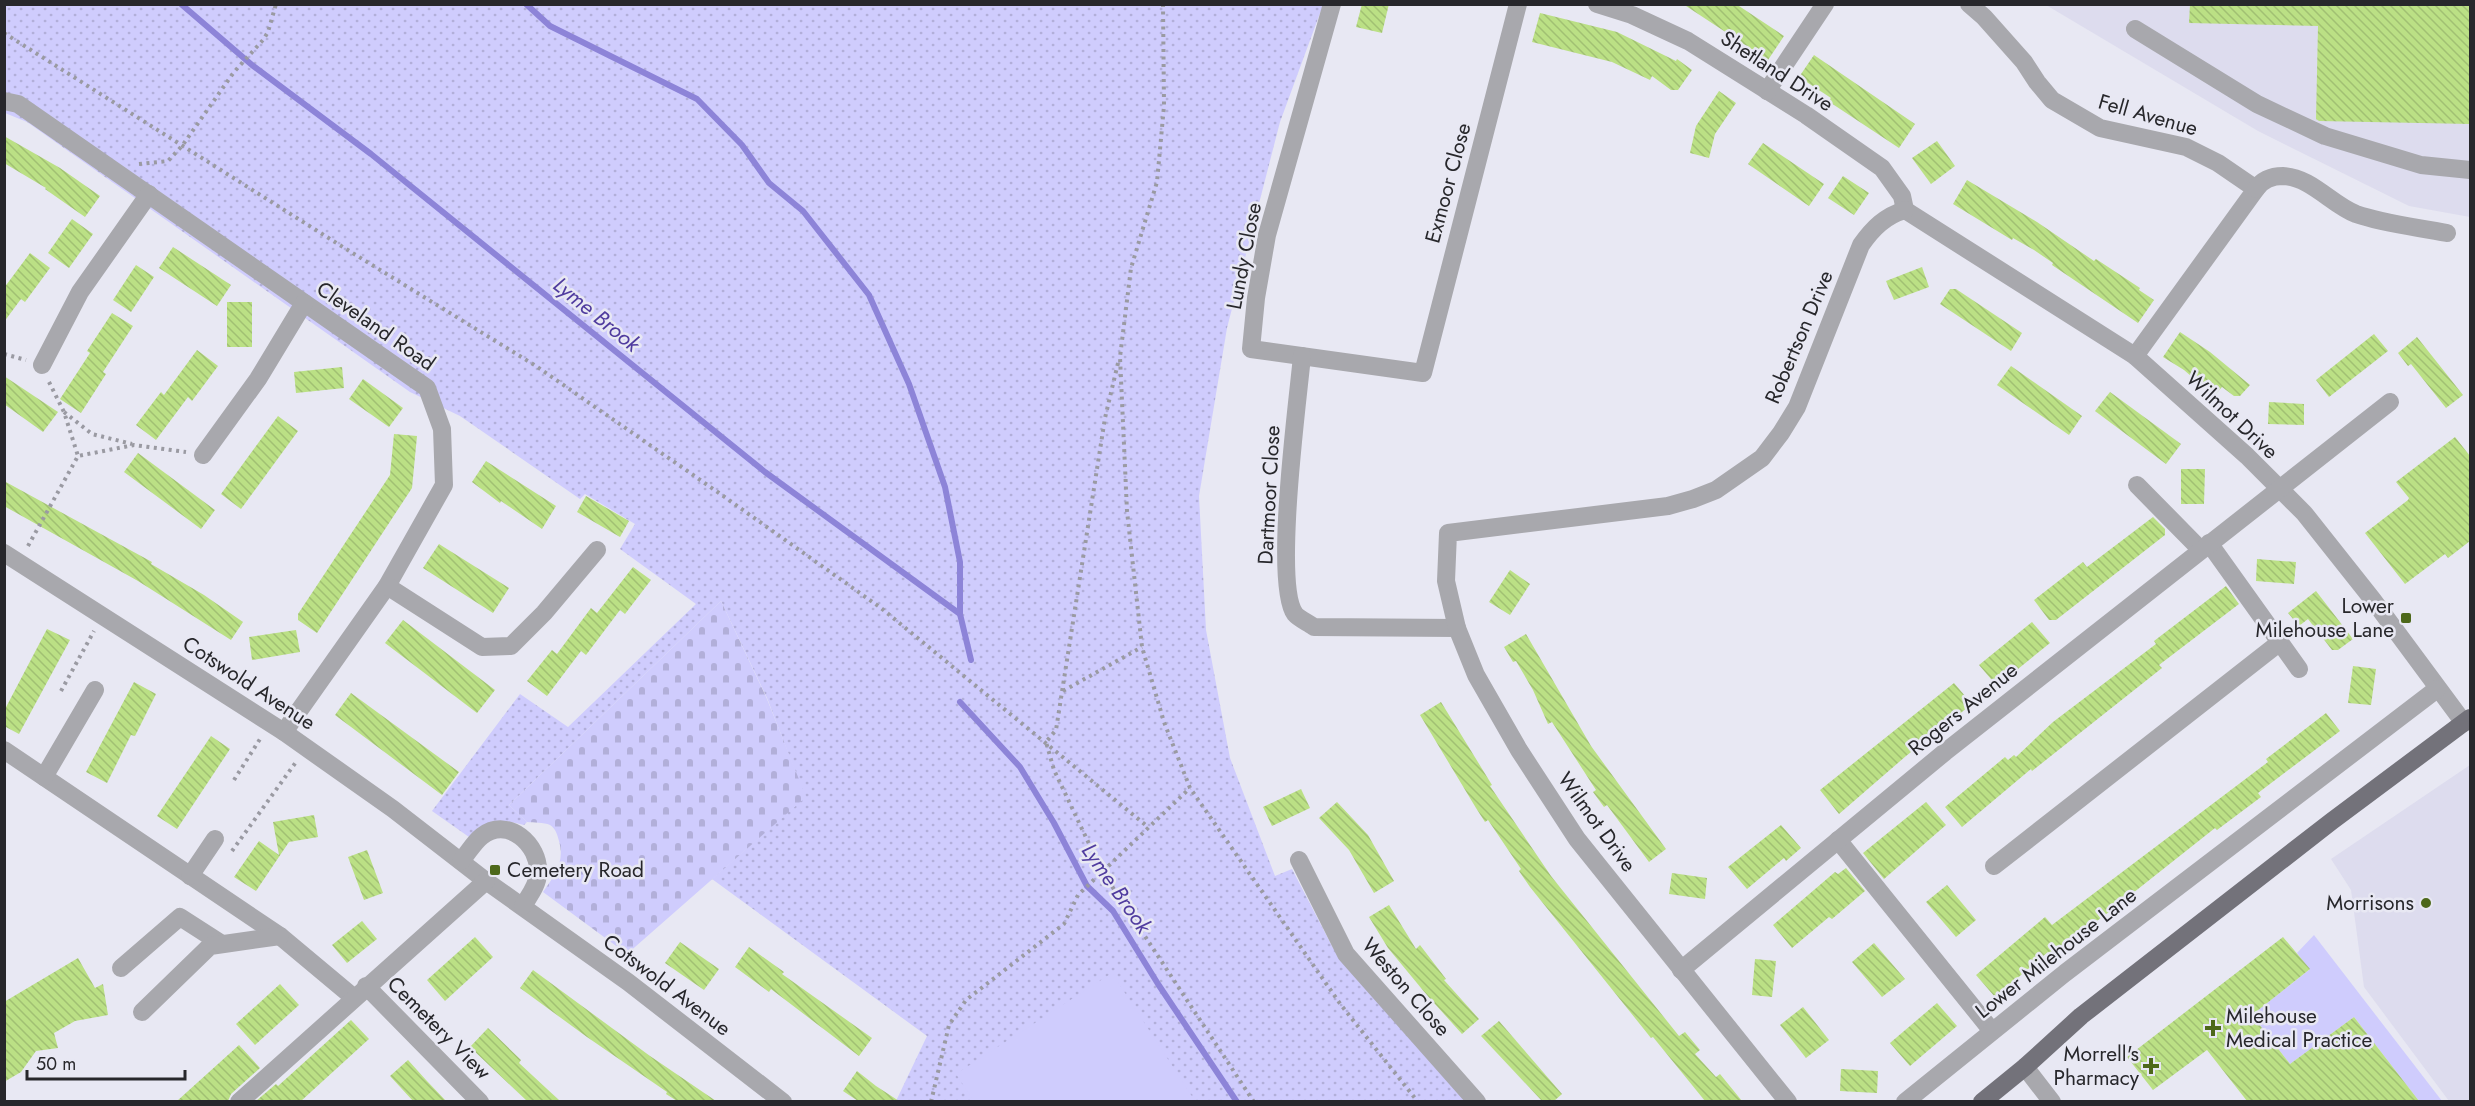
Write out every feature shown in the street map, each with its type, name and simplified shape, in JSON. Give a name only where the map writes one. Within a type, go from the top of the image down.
[{"type":"main road","points":[[1982,1101],[2025,1067],[2090,1009],[2332,821],[2467,721]]},
{"type":"street","name":"Lundy Close","points":[[1332,4],[1267,236],[1256,298],[1251,349],[1423,373]]},
{"type":"street","name":"Exmoor Close","points":[[1423,373],[1518,4]]},
{"type":"street","name":"Shetland Drive","points":[[1597,4],[1632,15],[1688,41],[1767,91],[1882,168],[1902,196],[1905,210]]},
{"type":"street","points":[[1767,91],[1825,4]]},
{"type":"street","name":"Fell Avenue","points":[[1969,4],[1984,16],[2024,62],[2052,100],[2100,128],[2186,147],[2218,163],[2256,189]]},
{"type":"street","points":[[2135,29],[2257,105],[2325,136],[2421,165],[2470,170]]},
{"type":"street","name":"Cleveland Road","points":[[4,101],[18,104],[427,388],[442,429],[444,484],[387,586],[277,727]]},
{"type":"street","points":[[2135,356],[2261,182],[2270,178],[2291,177],[2314,188],[2337,205],[2356,214],[2447,233]]},
{"type":"street","points":[[42,365],[80,292],[149,194]]},
{"type":"street","name":"Wilmot Drive","points":[[1905,210],[2135,356],[2247,456],[2304,513],[2373,600],[2437,688],[2467,721]]},
{"type":"street","name":"Robertson Drive","points":[[1448,533],[1668,506],[1716,490],[1762,458],[1797,407],[1861,245],[1872,229],[1882,221],[1905,210]]},
{"type":"street","points":[[203,455],[258,379],[304,303]]},
{"type":"street","name":"Dartmoor Close","points":[[1302,356],[1287,514],[1288,592],[1295,614],[1314,627],[1457,628]]},
{"type":"street","name":"Rogers Avenue","points":[[1681,970],[1945,752],[2204,546],[2390,402]]},
{"type":"street","points":[[2137,485],[2204,546],[2299,669]]},
{"type":"street","name":"Wilmot Drive","points":[[1448,533],[1446,581],[1457,628],[1476,675],[1538,780],[1577,839],[1681,970],[1776,1097]]},
{"type":"street","points":[[387,586],[482,647],[511,646],[544,613],[597,550]]},
{"type":"street","name":"Cotswold Avenue","points":[[12,557],[306,747],[628,982],[783,1101]]},
{"type":"street","points":[[1994,866],[2279,643]]},
{"type":"street","name":"Lower Milehouse Lane","points":[[1905,1101],[2065,973],[2437,688]]},
{"type":"street","points":[[44,777],[95,690]]},
{"type":"street","name":"Cemetery View","points":[[4,750],[360,992],[477,1101]]},
{"type":"street","points":[[461,861],[482,836],[500,831],[520,835],[535,850],[538,869],[534,887],[523,906]]},
{"type":"street","points":[[190,876],[214,839]]},
{"type":"street","points":[[1838,840],[1992,1031]]},
{"type":"street","name":"Weston Close","points":[[1299,860],[1346,954],[1477,1101]]},
{"type":"street","points":[[238,1101],[486,880]]},
{"type":"street","points":[[121,968],[180,917],[222,944]]},
{"type":"street","points":[[142,1012],[210,946],[280,936]]},
{"type":"street","points":[[2025,1067],[2052,1101]]},
{"type":"path","points":[[123,177],[133,165],[168,161],[182,146],[234,72],[268,32],[276,4]]},
{"type":"path","points":[[1046,742],[1056,730],[1063,691],[1105,418],[1120,357],[1131,268],[1157,182],[1164,106],[1163,4]]},
{"type":"path","points":[[4,33],[546,373],[881,608],[1148,827]]},
{"type":"path","points":[[1120,357],[1127,511],[1142,647],[1164,722],[1190,788],[1341,1005],[1418,1101]]},
{"type":"path","points":[[42,365],[63,412],[78,456]]},
{"type":"path","points":[[63,412],[92,434],[134,445],[203,455]]},
{"type":"path","points":[[12,557],[78,456],[134,445]]},
{"type":"path","points":[[61,691],[103,616]]},
{"type":"path","points":[[1063,691],[1142,647]]},
{"type":"path","points":[[234,780],[277,727]]},
{"type":"path","points":[[1046,742],[1058,779],[1102,871],[1254,1101]]},
{"type":"path","points":[[226,860],[306,747]]},
{"type":"path","points":[[931,1101],[949,1024],[966,1000],[1064,924],[1078,895],[1190,788]]},
{"type":"shaded area","points":[[2046,5],[2470,5],[2470,217],[2409,206],[2258,131]]},
{"type":"shaded area","name":"Morrisons","points":[[2470,765],[2470,1101],[2449,1101],[2364,987],[2351,890],[2331,859]]},
{"type":"green space","points":[[4,5],[1323,5],[1280,122],[1227,328],[1199,496],[1206,630],[1230,758],[1275,876],[1292,869],[1333,948],[1467,1101],[896,1101],[927,1036],[712,879],[805,797],[767,698],[721,601],[509,805],[527,822],[524,825],[495,822],[482,827],[469,837],[432,811],[520,694],[568,727],[696,604],[620,549],[635,524],[585,494],[580,499],[460,416],[410,392],[27,122],[5,113]]},
{"type":"green space","points":[[721,601],[767,699],[806,797],[627,954],[543,892],[560,862],[561,849],[557,834],[550,825],[527,822],[509,805]]},
{"type":"green space","points":[[2314,935],[2442,1101],[2419,1101],[2354,1017],[2290,1064],[2252,1015],[2309,970],[2297,953]]},
{"type":"green space","points":[[1112,973],[1195,1101],[974,1101],[956,1074]]},
{"type":"building","points":[[1362,4],[1389,4],[1382,33],[1356,27]]},
{"type":"building","points":[[1683,4],[1740,4],[1739,6],[1784,36],[1768,60]]},
{"type":"building","points":[[2190,4],[2470,4],[2470,124],[2319,121],[2316,119],[2318,26],[2189,23]]},
{"type":"building","points":[[1540,13],[1617,32],[1676,61],[1677,59],[1692,70],[1678,90],[1671,90],[1652,76],[1650,80],[1612,62],[1532,42]]},
{"type":"building","points":[[1814,55],[1915,124],[1899,148],[1828,101],[1831,98],[1799,77]]},
{"type":"building","points":[[1719,91],[1736,103],[1715,134],[1709,158],[1690,153],[1696,126]]},
{"type":"building","points":[[4,136],[60,168],[100,196],[85,217],[46,188],[4,163]]},
{"type":"building","points":[[1937,141],[1955,166],[1931,184],[1912,158]]},
{"type":"building","points":[[1763,143],[1824,184],[1809,206],[1748,164]]},
{"type":"building","points":[[1843,176],[1869,193],[1854,215],[1828,198]]},
{"type":"building","points":[[1967,180],[2140,288],[2139,290],[2154,300],[2138,323],[2052,265],[2053,263],[2034,250],[2013,238],[2012,240],[1953,204]]},
{"type":"building","points":[[72,219],[93,234],[69,268],[48,253]]},
{"type":"building","points":[[173,247],[231,285],[217,306],[159,268]]},
{"type":"building","points":[[30,253],[50,268],[25,302],[21,299],[4,322],[4,288]]},
{"type":"building","points":[[136,265],[154,277],[131,312],[113,300]]},
{"type":"building","points":[[1922,267],[1929,287],[1894,300],[1886,281]]},
{"type":"building","points":[[1950,289],[1956,289],[2022,333],[2011,351],[1940,304]]},
{"type":"building","points":[[227,302],[252,302],[252,347],[227,347]]},
{"type":"building","points":[[112,313],[133,326],[103,372],[106,374],[81,413],[60,399],[90,353],[87,351]]},
{"type":"building","points":[[2180,332],[2210,352],[2250,385],[2240,396],[2234,396],[2222,387],[2214,396],[2184,370],[2163,357]]},
{"type":"building","points":[[2374,334],[2388,351],[2329,397],[2316,380]]},
{"type":"building","points":[[2417,337],[2463,395],[2446,408],[2411,364],[2408,366],[2398,353]]},
{"type":"building","points":[[197,350],[218,366],[192,401],[188,397],[156,440],[136,425],[161,392],[164,395]]},
{"type":"building","points":[[2011,366],[2082,416],[2069,435],[1997,385]]},
{"type":"building","points":[[342,367],[344,388],[296,393],[294,372]]},
{"type":"building","points":[[4,376],[58,412],[43,432],[4,404]]},
{"type":"building","points":[[363,379],[403,408],[389,427],[349,399]]},
{"type":"building","points":[[2110,392],[2181,444],[2166,464],[2095,411]]},
{"type":"building","points":[[2269,402],[2304,404],[2304,425],[2268,424]]},
{"type":"building","points":[[278,416],[298,431],[241,509],[221,494]]},
{"type":"building","points":[[394,434],[417,436],[412,488],[317,633],[298,620],[298,614],[390,475]]},
{"type":"building","points":[[2455,437],[2470,456],[2470,541],[2448,558],[2445,554],[2405,584],[2365,533],[2408,500],[2409,498],[2396,482]]},
{"type":"building","points":[[138,453],[215,510],[201,529],[124,472]]},
{"type":"building","points":[[486,461],[556,506],[542,529],[501,501],[500,503],[472,482]]},
{"type":"building","points":[[2181,469],[2205,469],[2204,504],[2181,504]]},
{"type":"building","points":[[4,481],[152,562],[151,564],[204,595],[243,622],[231,640],[138,581],[4,506]]},
{"type":"building","points":[[586,496],[629,521],[620,537],[577,512]]},
{"type":"building","points":[[2153,517],[2165,529],[2165,535],[2056,620],[2049,620],[2034,600],[2083,562],[2087,567]]},
{"type":"building","points":[[439,544],[509,588],[493,613],[423,568]]},
{"type":"building","points":[[2257,559],[2296,562],[2294,584],[2256,581]]},
{"type":"building","points":[[633,567],[651,580],[625,614],[620,610],[586,655],[581,651],[547,696],[527,681],[552,650],[557,654],[591,608],[597,613]]},
{"type":"building","points":[[1510,570],[1530,584],[1510,615],[1489,602]]},
{"type":"building","points":[[2226,586],[2239,604],[2159,665],[2162,668],[2032,771],[2031,769],[1962,827],[1945,807],[2005,757],[2008,760],[2014,755],[2016,757],[2053,722],[2156,644],[2154,641]]},
{"type":"building","points":[[2316,591],[2353,639],[2338,650],[2332,650],[2308,619],[2299,626],[2288,613]]},
{"type":"building","points":[[403,620],[495,690],[477,713],[385,643]]},
{"type":"building","points":[[2032,622],[2050,643],[1997,686],[1979,665]]},
{"type":"building","points":[[47,629],[70,640],[19,734],[4,726],[4,711]]},
{"type":"building","points":[[296,630],[300,652],[252,660],[249,637]]},
{"type":"building","points":[[1526,634],[1591,746],[1666,849],[1649,862],[1607,805],[1604,807],[1593,792],[1596,790],[1552,722],[1548,724],[1533,690],[1516,661],[1513,662],[1504,647]]},
{"type":"building","points":[[2353,666],[2376,669],[2371,705],[2348,703]]},
{"type":"building","points":[[134,682],[156,694],[135,736],[131,735],[107,783],[86,772]]},
{"type":"building","points":[[1954,683],[1972,704],[1906,756],[1839,814],[1820,790]]},
{"type":"building","points":[[351,693],[459,772],[442,795],[335,715]]},
{"type":"building","points":[[1441,702],[1492,785],[1490,786],[1551,876],[1679,1036],[1685,1032],[1700,1050],[1695,1054],[1716,1077],[1720,1074],[1742,1101],[1705,1101],[1653,1037],[1651,1038],[1530,887],[1519,871],[1521,869],[1488,820],[1485,822],[1476,808],[1420,715]]},
{"type":"building","points":[[2326,713],[2340,731],[2258,793],[2261,797],[2217,830],[2215,828],[2109,912],[2051,955],[2048,952],[1995,997],[1976,975],[2045,917],[2052,925],[2268,762],[2266,759]]},
{"type":"building","points":[[211,736],[230,749],[177,829],[157,816]]},
{"type":"building","points":[[1301,789],[1310,808],[1272,826],[1263,807]]},
{"type":"building","points":[[1337,802],[1368,835],[1394,881],[1374,893],[1349,850],[1319,818]]},
{"type":"building","points":[[1926,802],[1946,825],[1884,879],[1863,853]]},
{"type":"building","points":[[314,815],[318,837],[289,842],[256,891],[234,877],[259,841],[279,855],[273,822]]},
{"type":"building","points":[[1781,825],[1801,848],[1786,861],[1784,858],[1747,889],[1728,867]]},
{"type":"building","points":[[367,850],[383,893],[364,900],[348,857]]},
{"type":"building","points":[[1846,868],[1865,891],[1792,948],[1773,925],[1835,872],[1838,874]]},
{"type":"building","points":[[1672,873],[1707,878],[1705,899],[1669,894]]},
{"type":"building","points":[[1947,885],[1976,920],[1956,937],[1926,902]]},
{"type":"building","points":[[1389,905],[1416,949],[1420,945],[1446,979],[1444,980],[1479,1019],[1462,1034],[1388,948],[1369,917]]},
{"type":"building","points":[[362,921],[377,939],[347,963],[332,945]]},
{"type":"building","points":[[475,937],[493,957],[445,1001],[427,980]]},
{"type":"building","points":[[2283,937],[2310,969],[2252,1015],[2290,1064],[2354,1017],[2419,1101],[2247,1101],[2207,1050],[2153,1090],[2127,1057]]},
{"type":"building","points":[[680,942],[719,969],[704,990],[665,963]]},
{"type":"building","points":[[1874,943],[1905,979],[1882,997],[1852,962]]},
{"type":"building","points":[[749,947],[784,972],[782,974],[872,1038],[859,1056],[771,989],[769,992],[735,967]]},
{"type":"building","points":[[78,958],[95,988],[103,984],[108,1015],[75,1021],[54,1033],[58,1048],[36,1051],[21,1072],[4,1082],[4,1002]]},
{"type":"building","points":[[1755,959],[1776,961],[1772,997],[1752,995]]},
{"type":"building","points":[[533,970],[650,1056],[716,1101],[677,1101],[666,1094],[667,1092],[520,988]]},
{"type":"building","points":[[280,984],[299,1005],[255,1045],[236,1024]]},
{"type":"building","points":[[1937,1003],[1957,1026],[1910,1066],[1890,1043]]},
{"type":"building","points":[[1803,1007],[1829,1040],[1806,1058],[1780,1025]]},
{"type":"building","points":[[351,1020],[369,1039],[301,1101],[256,1101],[276,1084],[278,1086]]},
{"type":"building","points":[[1499,1021],[1562,1094],[1554,1101],[1542,1101],[1481,1036]]},
{"type":"building","points":[[488,1028],[521,1060],[519,1063],[560,1101],[527,1101],[470,1047]]},
{"type":"building","points":[[239,1045],[260,1068],[231,1094],[228,1101],[177,1101]]},
{"type":"building","points":[[408,1060],[446,1101],[413,1101],[390,1076]]},
{"type":"building","points":[[1841,1069],[1878,1071],[1877,1093],[1840,1091]]},
{"type":"building","points":[[857,1071],[899,1101],[858,1101],[843,1091]]},
{"type":"waterway","name":"Lyme Brook","points":[[181,4],[252,65],[371,154],[765,472],[960,614],[971,660]]},
{"type":"waterway","points":[[526,4],[550,26],[697,99],[742,145],[769,183],[803,211],[869,295],[909,384],[945,487],[960,562],[960,614]]},
{"type":"waterway","name":"Lyme Brook","points":[[960,702],[1020,767],[1054,823],[1087,886],[1113,911],[1158,984],[1237,1102]]},
{"type":"place","name":"Lower Milehouse Lane","points":[[2406,618]]},
{"type":"place","name":"Cemetery Road","points":[[495,870]]},
{"type":"place","name":"Morrisons","points":[[2426,903]]},
{"type":"place","name":"Milehouse Medical Practice","points":[[2213,1028]]},
{"type":"place","name":"Morrell's Pharmacy","points":[[2151,1066]]}]
